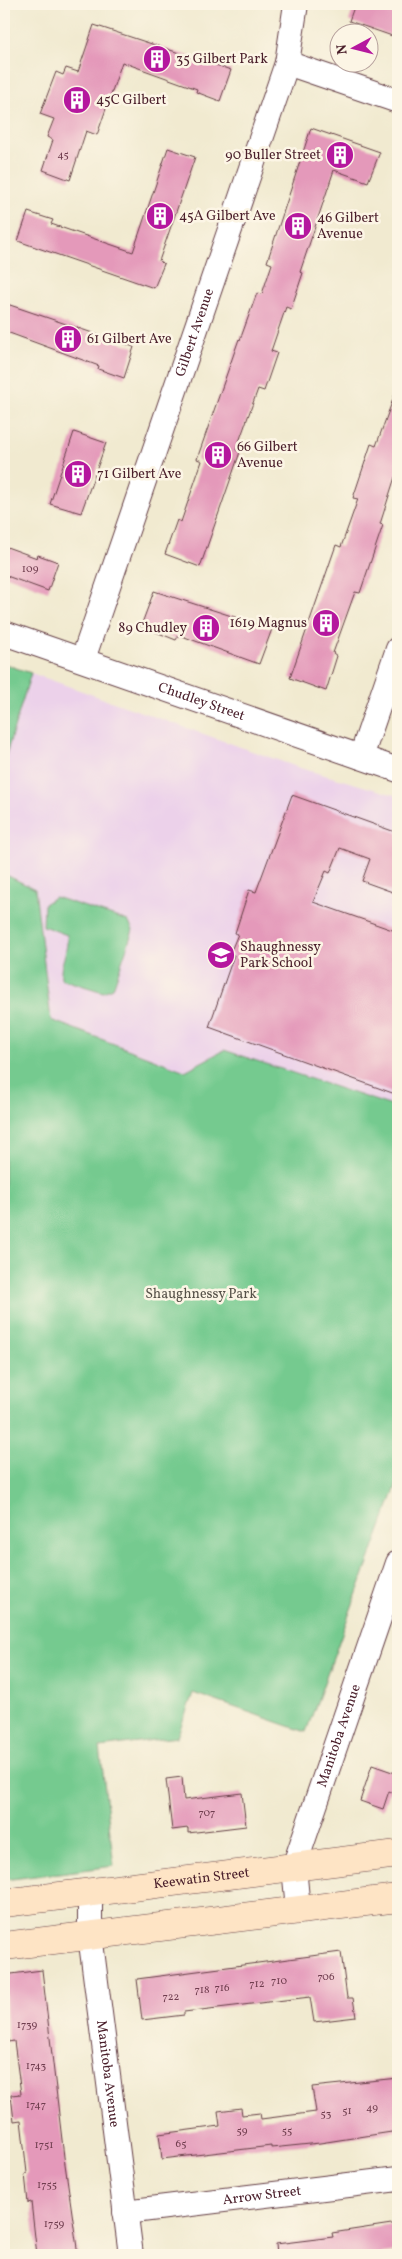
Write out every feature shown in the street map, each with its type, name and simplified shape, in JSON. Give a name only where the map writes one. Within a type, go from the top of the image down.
[{"type":"main road","name":"Keewatin Street","points":[[4,1903],[398,1854]]},
{"type":"main road","points":[[4,1946],[398,1898]]},
{"type":"street","name":"Gilbert Avenue","points":[[83,659],[286,63],[296,4]]},
{"type":"street","points":[[286,63],[398,101]]},
{"type":"street","name":"Chudley Street","points":[[4,632],[398,770]]},
{"type":"street","points":[[361,757],[398,649]]},
{"type":"street","name":"Manitoba Avenue","points":[[298,1910],[294,1867],[398,1563]]},
{"type":"street","name":"Manitoba Avenue","points":[[90,1893],[90,1935],[131,2255]]},
{"type":"street","name":"Arrow Street","points":[[126,2212],[398,2179]]},
{"type":"shaded area","name":"Shaughnessy Park School","points":[[31,673],[300,768],[398,796],[398,1108],[224,1050],[185,1071],[51,1020],[35,889],[4,874],[4,761]]},
{"type":"green space","points":[[4,664],[31,673],[4,761]]},
{"type":"green space","name":"Shaughnessy Park","points":[[4,874],[35,889],[51,1020],[185,1071],[224,1050],[398,1108],[398,1481],[306,1732],[193,1693],[177,1737],[100,1747],[114,1866],[4,1880]]},
{"type":"green space","points":[[55,897],[128,921],[133,930],[113,988],[103,992],[61,979],[61,968],[67,947],[67,935],[43,926],[44,904]]},
{"type":"building","points":[[355,4],[398,4],[398,38],[380,32],[380,22],[349,21]]},
{"type":"building","points":[[94,25],[231,70],[220,101],[196,92],[197,89],[122,62],[97,135],[86,131],[70,180],[43,170],[53,140],[47,137],[54,119],[40,114],[56,72],[63,75],[66,68],[78,72]]},
{"type":"building","points":[[311,128],[380,152],[368,182],[334,170],[300,272],[303,273],[291,309],[286,307],[271,351],[277,353],[264,391],[258,389],[236,450],[240,452],[200,567],[165,554],[177,520],[181,522],[202,461],[197,459],[239,339],[257,293],[262,294],[272,264],[267,262]]},
{"type":"building","name":"45A Gilbert Ave","points":[[168,148],[195,157],[159,261],[164,264],[154,288],[18,241],[28,212],[53,220],[51,224],[133,252]]},
{"type":"building","name":"61 Gilbert Ave","points":[[4,303],[134,347],[124,378],[98,369],[99,366],[4,331]]},
{"type":"building","name":"1619 Magnus","points":[[396,391],[398,391],[398,478],[395,477],[380,524],[383,525],[360,593],[355,592],[333,653],[337,656],[326,691],[290,678],[336,545],[341,547],[358,499],[353,498],[371,444],[376,446]]},
{"type":"building","name":"71 Gilbert Ave","points":[[74,432],[106,443],[81,513],[50,504]]},
{"type":"building","points":[[4,546],[37,558],[38,555],[58,562],[48,591],[4,575]]},
{"type":"building","name":"89 Chudley","points":[[154,591],[272,629],[259,664],[179,635],[176,640],[141,626]]},
{"type":"building","points":[[292,795],[398,833],[398,894],[362,881],[370,859],[340,848],[330,873],[326,871],[313,902],[398,932],[398,1095],[209,1027],[234,955],[230,953],[238,934],[235,933],[249,890],[256,892]]},
{"type":"building","points":[[372,1765],[398,1774],[398,1795],[389,1791],[383,1809],[360,1801]]},
{"type":"building","points":[[182,1777],[184,1800],[242,1793],[246,1826],[188,1833],[188,1828],[172,1830],[166,1779]]},
{"type":"building","points":[[341,1952],[347,1998],[353,1998],[356,2017],[314,2022],[310,1997],[184,2012],[184,2015],[142,2020],[137,1979]]},
{"type":"building","points":[[42,1970],[64,2157],[78,2255],[37,2255],[31,2202],[28,2203],[25,2174],[27,2173],[21,2120],[14,2121],[11,2095],[21,2094],[14,2041],[8,2042],[4,1975]]},
{"type":"building","points":[[398,2078],[398,2131],[320,2143],[271,2148],[271,2146],[162,2159],[159,2134],[220,2126],[218,2111],[241,2108],[242,2115],[260,2113],[261,2119],[316,2112],[312,2087]]},
{"type":"building","points":[[398,2223],[398,2252],[378,2255],[277,2255],[276,2244],[333,2237],[332,2233]]},
{"type":"place","name":"35 Gilbert Park","points":[[157,59]]},
{"type":"place","name":"45C Gilbert","points":[[77,100]]},
{"type":"place","name":"90 Buller Street","points":[[340,155]]},
{"type":"place","name":"45A Gilbert Ave","points":[[160,216]]},
{"type":"place","name":"46 Gilbert Avenue","points":[[298,226]]},
{"type":"place","name":"61 Gilbert Ave","points":[[68,339]]},
{"type":"place","name":"66 Gilbert Avenue","points":[[218,455]]},
{"type":"place","name":"71 Gilbert Ave","points":[[78,474]]},
{"type":"place","name":"1619 Magnus","points":[[326,623]]},
{"type":"place","name":"89 Chudley","points":[[206,628]]},
{"type":"place","name":"Shaughnessy Park School","points":[[221,955]]}]
